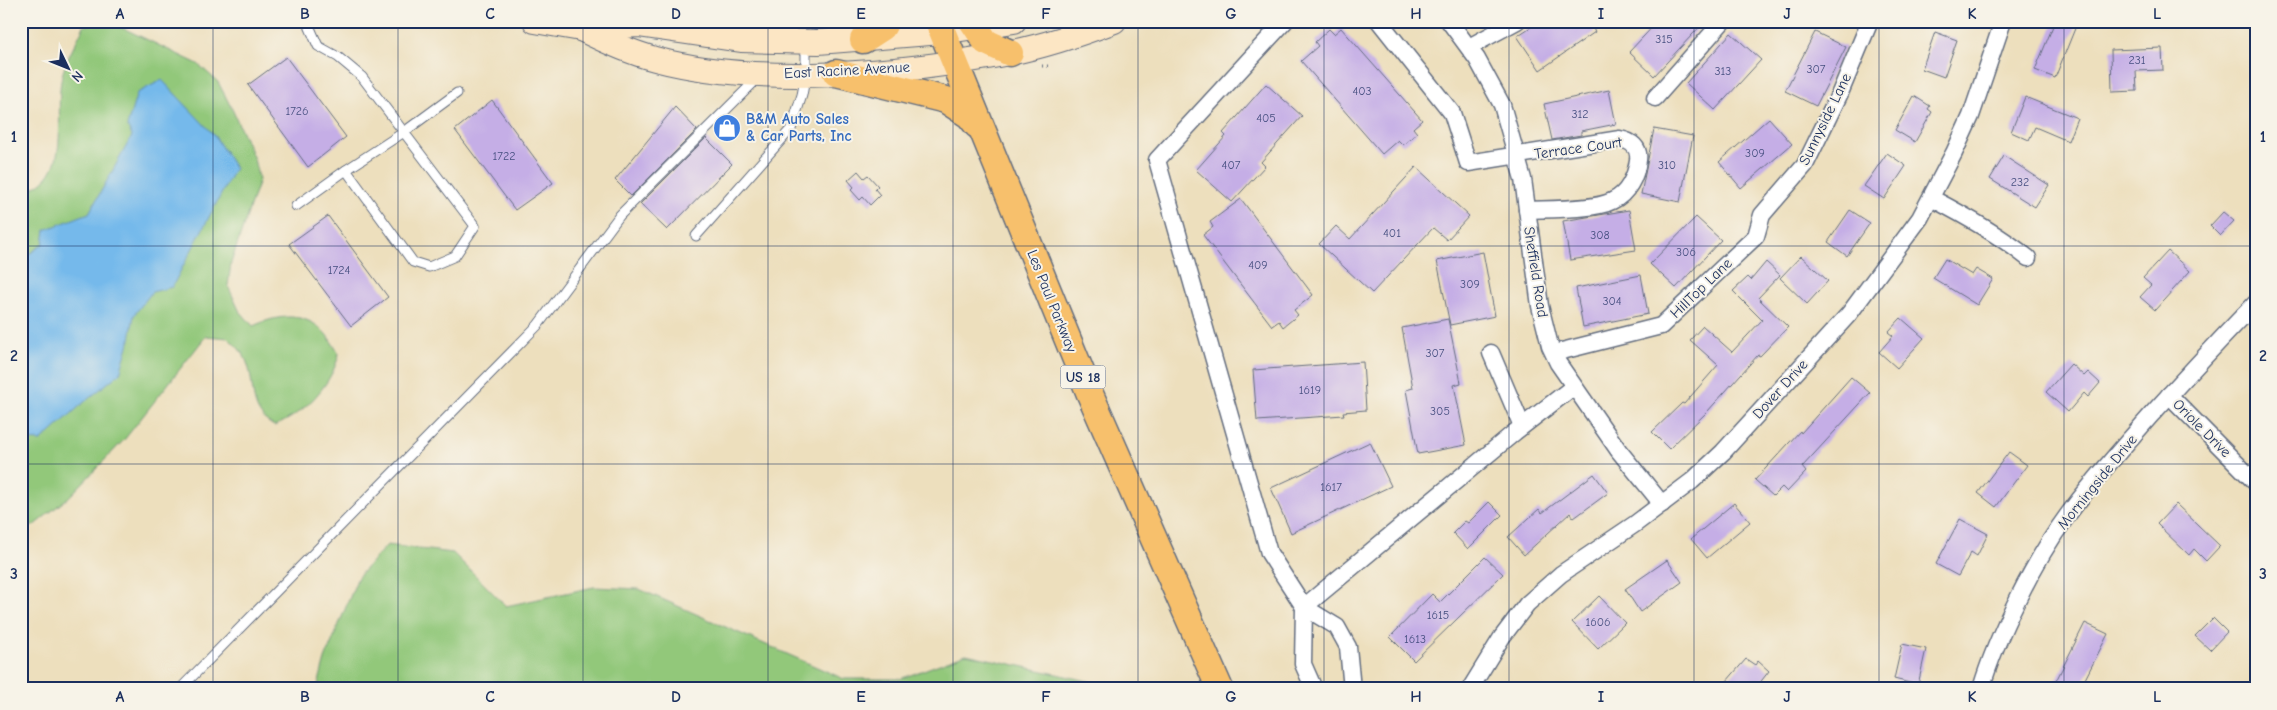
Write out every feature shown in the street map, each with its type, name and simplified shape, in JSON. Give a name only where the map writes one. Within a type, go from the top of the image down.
[{"type":"main road","points":[[863,40],[882,27],[886,21]]},
{"type":"main road","name":"East Racine Avenue","points":[[581,29],[621,48],[654,59],[730,71],[806,74],[879,70],[1010,53],[1114,21]]},
{"type":"main road","name":"East Racine Avenue","points":[[542,22],[581,29],[638,25],[741,40],[806,42],[863,40],[940,27],[990,24]]},
{"type":"main road","points":[[990,24],[986,42],[1010,53]]},
{"type":"main road","points":[[940,27],[967,39],[975,46],[982,57]]},
{"type":"main road","name":"Les Paul Parkway","points":[[940,27],[1090,394],[1220,689]]},
{"type":"main road","points":[[836,73],[946,100],[969,115],[983,132]]},
{"type":"street","points":[[1285,21],[1158,160],[1269,553],[1304,607],[1337,627],[1348,647],[1352,689]]},
{"type":"street","name":"Terrace Court","points":[[1378,21],[1452,113],[1468,163],[1620,139],[1629,141],[1636,147],[1639,156],[1636,172],[1630,184],[1612,201],[1597,205],[1527,210]]},
{"type":"street","name":"Sheffield Road","points":[[1449,21],[1469,47],[1502,105],[1518,156],[1540,306],[1554,353],[1573,387],[1619,450],[1662,504]]},
{"type":"street","points":[[1469,47],[1517,21]]},
{"type":"street","points":[[1655,98],[1723,21]]},
{"type":"street","name":"Sunnyside Lane","points":[[1756,236],[1762,215],[1805,165],[1840,93],[1870,21]]},
{"type":"street","name":"Dover Drive","points":[[1470,689],[1502,637],[1527,604],[1561,574],[1692,481],[1723,452],[1849,314],[1920,218],[1931,198],[1971,116],[2003,21]]},
{"type":"street","points":[[1931,198],[1966,217],[2028,258]]},
{"type":"street","name":"HillTop Lane","points":[[1554,353],[1661,326],[1756,236]]},
{"type":"street","name":"Morningside Drive","points":[[1981,689],[1987,669],[2008,622],[2034,570],[2066,517],[2112,459],[2169,395],[2256,303]]},
{"type":"street","points":[[1491,353],[1522,426]]},
{"type":"street","points":[[1314,689],[1303,664],[1304,607],[1522,426],[1573,387]]},
{"type":"street","name":"Oriole Drive","points":[[2169,395],[2256,483]]},
{"type":"lane","points":[[307,21],[318,46],[338,57],[362,77],[475,226],[455,256],[429,267],[413,262],[346,170]]},
{"type":"lane","points":[[696,236],[791,129],[800,105],[806,74],[806,42]]},
{"type":"lane","points":[[180,689],[538,325],[620,215],[763,73]]},
{"type":"lane","points":[[296,206],[457,93]]},
{"type":"shaded area","points":[[681,21],[874,21],[868,27],[814,34],[699,25]]},
{"type":"green space","points":[[101,21],[125,29],[198,64],[218,82],[254,159],[259,180],[231,263],[228,286],[239,310],[253,326],[279,318],[288,317],[305,320],[324,331],[339,354],[330,377],[315,398],[285,421],[274,426],[265,419],[255,404],[251,376],[241,351],[228,338],[206,336],[124,440],[69,497],[33,526],[21,527],[21,192],[39,185],[50,173],[56,159],[59,142],[60,88],[63,72],[84,26]]},
{"type":"green space","points":[[387,545],[453,553],[506,606],[594,587],[639,589],[844,679],[900,679],[966,654],[1097,683],[1098,689],[317,689],[325,659],[358,577]]},
{"type":"water","points":[[162,80],[214,135],[235,168],[172,287],[152,292],[134,315],[130,339],[120,373],[41,441],[21,440],[21,260],[43,244],[45,230],[89,213],[132,136],[127,126],[137,93]]},
{"type":"building","points":[[1540,21],[1588,21],[1595,32],[1540,70],[1517,36]]},
{"type":"building","points":[[1658,21],[1705,21],[1654,76],[1629,52]]},
{"type":"building","points":[[2055,21],[2078,21],[2055,78],[2035,70]]},
{"type":"building","points":[[1341,28],[1422,120],[1413,128],[1417,133],[1403,145],[1398,140],[1382,154],[1301,61],[1318,46],[1315,42],[1329,29],[1334,34]]},
{"type":"building","points":[[1815,32],[1846,47],[1816,106],[1785,91]]},
{"type":"building","points":[[1935,32],[1957,40],[1944,77],[1922,69]]},
{"type":"building","points":[[1731,33],[1761,60],[1715,110],[1686,83]]},
{"type":"building","points":[[2162,48],[2163,70],[2136,71],[2137,91],[2112,92],[2111,50]]},
{"type":"building","points":[[286,57],[346,137],[308,167],[248,85]]},
{"type":"building","points":[[1266,84],[1302,116],[1261,162],[1265,166],[1232,202],[1196,170],[1226,136],[1223,133]]},
{"type":"building","points":[[1609,90],[1616,124],[1581,131],[1581,135],[1552,140],[1544,104]]},
{"type":"building","points":[[1914,96],[1930,106],[1928,109],[1932,112],[1915,142],[1895,130]]},
{"type":"building","points":[[2025,97],[2077,118],[2068,141],[2035,127],[2029,140],[2011,132]]},
{"type":"building","points":[[492,100],[553,183],[515,210],[455,130]]},
{"type":"building","points":[[675,107],[697,130],[631,196],[615,180]]},
{"type":"building","points":[[1769,118],[1792,144],[1741,188],[1719,162]]},
{"type":"building","points":[[1654,129],[1693,136],[1680,202],[1641,194]]},
{"type":"building","points":[[706,138],[732,164],[667,230],[640,204]]},
{"type":"building","points":[[1887,153],[1906,166],[1884,199],[1864,186]]},
{"type":"building","points":[[2004,156],[2049,185],[2035,207],[1990,179]]},
{"type":"building","points":[[1416,167],[1469,216],[1447,240],[1433,228],[1372,293],[1319,244],[1336,226],[1350,239]]},
{"type":"building","points":[[858,171],[864,178],[868,175],[878,186],[875,189],[880,195],[870,205],[863,197],[860,200],[851,190],[854,187],[848,180]]},
{"type":"building","points":[[1241,199],[1313,295],[1294,310],[1298,315],[1283,327],[1279,321],[1272,326],[1203,235],[1213,227],[1210,222]]},
{"type":"building","points":[[1629,210],[1636,250],[1570,260],[1563,221]]},
{"type":"building","points":[[1850,210],[1870,223],[1847,256],[1828,242]]},
{"type":"building","points":[[2223,212],[2234,221],[2220,236],[2210,226]]},
{"type":"building","points":[[328,216],[388,297],[351,326],[289,244]]},
{"type":"building","points":[[1696,217],[1721,240],[1676,288],[1650,264]]},
{"type":"building","points":[[2168,251],[2190,271],[2155,310],[2140,297],[2151,285],[2143,278]]},
{"type":"building","points":[[1483,252],[1495,316],[1450,325],[1437,261]]},
{"type":"building","points":[[1801,256],[1828,281],[1807,304],[1780,278]]},
{"type":"building","points":[[1945,259],[1972,275],[1976,269],[1993,279],[1977,305],[1933,278]]},
{"type":"building","points":[[1766,262],[1780,275],[1758,298],[1788,327],[1760,356],[1758,355],[1707,412],[1669,449],[1652,432],[1682,403],[1684,404],[1718,365],[1690,340],[1703,326],[1732,352],[1762,320],[1733,291],[1748,277],[1751,280]]},
{"type":"building","points":[[1641,275],[1648,314],[1583,327],[1576,288]]},
{"type":"building","points":[[1901,318],[1924,338],[1897,368],[1879,352],[1893,336],[1888,332]]},
{"type":"building","points":[[1448,319],[1461,383],[1454,385],[1466,445],[1418,454],[1406,390],[1413,388],[1402,328]]},
{"type":"building","points":[[1363,362],[1366,410],[1343,412],[1344,415],[1257,421],[1253,370]]},
{"type":"building","points":[[2071,364],[2084,376],[2088,372],[2100,383],[2088,397],[2084,393],[2068,412],[2046,392]]},
{"type":"building","points":[[1851,377],[1870,393],[1802,467],[1806,472],[1787,492],[1782,487],[1773,496],[1755,480],[1800,431],[1801,433]]},
{"type":"building","points":[[1370,442],[1391,486],[1291,533],[1271,488]]},
{"type":"building","points":[[2009,452],[2027,465],[1996,507],[1978,493]]},
{"type":"building","points":[[1594,474],[1608,493],[1574,518],[1570,513],[1524,555],[1508,537],[1539,509],[1542,513]]},
{"type":"building","points":[[1489,502],[1502,515],[1468,549],[1453,533],[1465,521],[1468,523]]},
{"type":"building","points":[[1734,503],[1750,522],[1707,558],[1691,539]]},
{"type":"building","points":[[2176,504],[2220,546],[2206,561],[2194,549],[2189,555],[2157,524]]},
{"type":"building","points":[[1960,519],[1988,534],[1977,556],[1971,552],[1958,576],[1936,564]]},
{"type":"building","points":[[1485,557],[1503,574],[1414,661],[1390,637],[1432,594],[1440,602]]},
{"type":"building","points":[[1667,560],[1682,582],[1640,612],[1625,589]]},
{"type":"building","points":[[1599,596],[1625,623],[1598,649],[1572,622]]},
{"type":"building","points":[[2213,618],[2227,632],[2210,650],[2195,636]]},
{"type":"building","points":[[2085,623],[2108,634],[2080,689],[2072,689],[2056,681]]},
{"type":"building","points":[[1902,644],[1926,649],[1918,685],[1894,679]]},
{"type":"building","points":[[1746,659],[1755,665],[1758,661],[1769,671],[1755,689],[1720,689]]},
{"type":"place","name":"B&M Auto Sales & Car Parts, Inc","points":[[727,128]]}]
